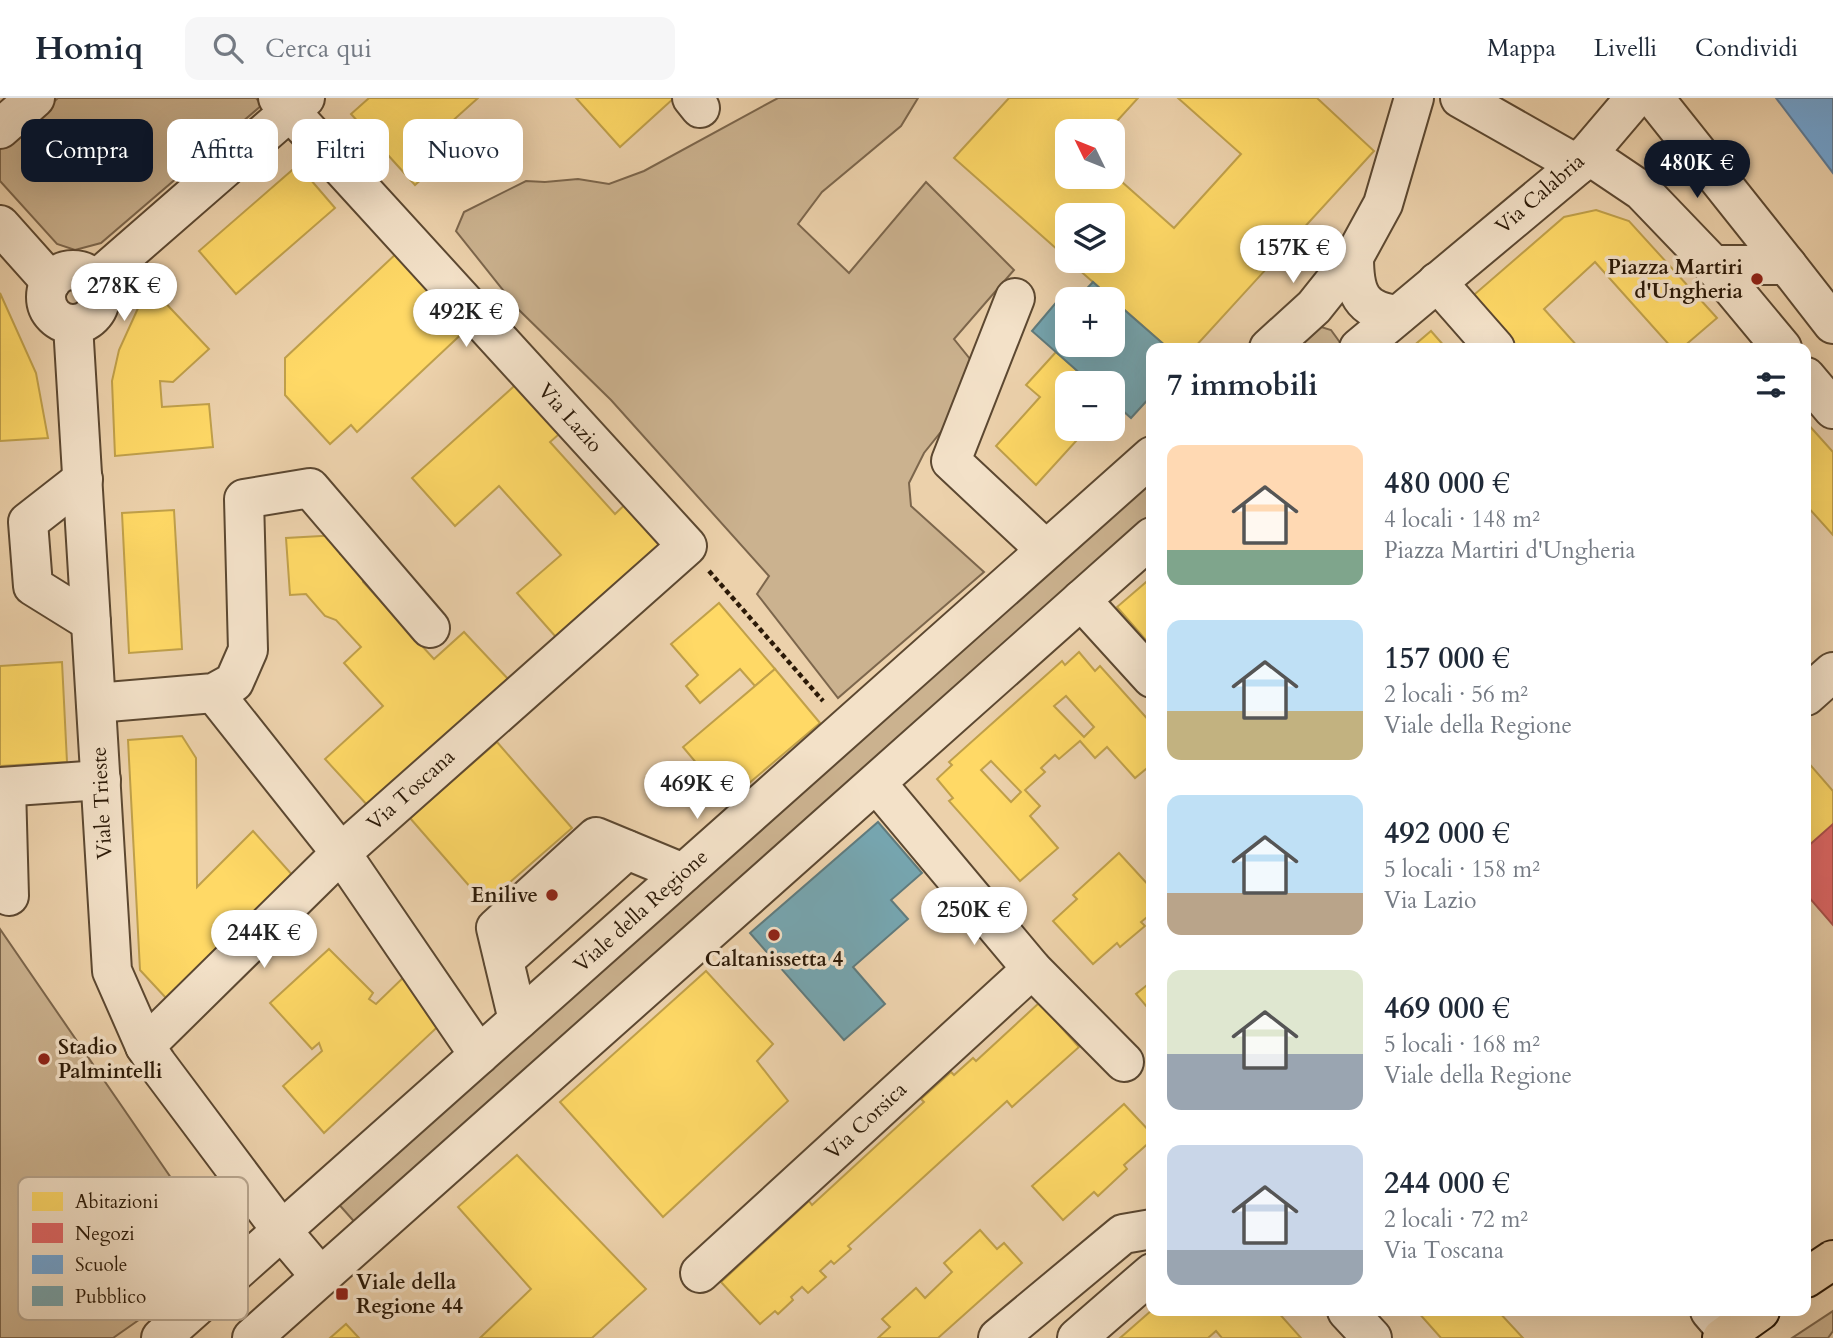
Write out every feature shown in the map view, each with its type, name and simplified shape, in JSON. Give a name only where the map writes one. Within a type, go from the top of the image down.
[{"type":"main road","points":[[1811,1275],[1833,1260]]},
{"type":"main road","points":[[1811,1293],[1833,1286]]},
{"type":"main road","points":[[1720,1327],[1748,1316]]},
{"type":"street","points":[[0,129],[35,98]]},
{"type":"street","points":[[1274,343],[1314,307],[1354,257],[1382,204],[1414,98]]},
{"type":"street","points":[[1460,98],[1642,191],[1713,265],[1778,343]]},
{"type":"street","name":"Via Calabria","points":[[1415,300],[1582,159],[1635,98]]},
{"type":"street","points":[[1654,98],[1833,324]]},
{"type":"street","points":[[95,281],[291,103]]},
{"type":"street","name":"Via Lazio","points":[[291,103],[687,546]]},
{"type":"street","points":[[0,225],[51,282]]},
{"type":"street","points":[[1354,257],[1354,281],[1363,302],[1381,313],[1415,300]]},
{"type":"street","points":[[1713,265],[1787,265]]},
{"type":"street","points":[[72,270],[89,275],[95,281],[100,300],[92,317],[73,325],[55,318],[46,301],[51,282],[56,276],[72,270]]},
{"type":"street","points":[[1015,298],[951,461],[1046,550]]},
{"type":"street","points":[[1365,343],[1415,300]]},
{"type":"street","points":[[1415,300],[1487,343]]},
{"type":"street","points":[[1299,320],[1316,323],[1331,330],[1340,343]]},
{"type":"street","name":"Viale Trieste","points":[[73,325],[112,971],[156,1064],[241,1177]]},
{"type":"street","points":[[1811,383],[1833,409]]},
{"type":"street","name":"Viale della Regione","points":[[248,1261],[1146,461]]},
{"type":"street","points":[[83,479],[28,522],[33,586],[91,622]]},
{"type":"street","points":[[96,703],[215,693],[234,682],[248,650],[244,499],[310,488],[430,628]]},
{"type":"street","points":[[252,1338],[1146,542]]},
{"type":"street","name":"Via Toscana","points":[[145,1045],[341,853],[687,546]]},
{"type":"street","points":[[1081,600],[1146,671]]},
{"type":"street","points":[[215,693],[341,853],[479,1055]]},
{"type":"street","points":[[9,896],[3,787],[101,780]]},
{"type":"street","points":[[877,783],[1032,969],[1124,1062]]},
{"type":"street","points":[[518,1020],[504,960],[627,850],[683,873]]},
{"type":"street","name":"Via Corsica","points":[[701,1273],[1032,969]]},
{"type":"street","name":"Viale Trieste","points":[[248,1186],[320,1276]]},
{"type":"street","points":[[327,1191],[367,1236]]},
{"type":"street","points":[[998,1338],[1123,1234],[1146,1230]]},
{"type":"street","points":[[1077,1338],[1146,1277]]},
{"type":"street","points":[[1352,1316],[1372,1338]]},
{"type":"street","name":"Viale della Regione","points":[[161,1338],[181,1320]]},
{"type":"path","points":[[687,546],[846,728]]},
{"type":"shaded area","points":[[58,98],[256,98],[262,105],[246,119],[167,119],[167,182],[172,182],[101,243],[75,250],[57,244],[0,181],[0,149],[21,131],[21,182],[153,182],[153,119],[34,119]]},
{"type":"shaded area","points":[[778,98],[918,98],[901,126],[822,192],[798,224],[849,273],[926,182],[1014,270],[954,339],[974,364],[964,403],[924,453],[909,483],[911,506],[984,572],[838,698],[757,594],[769,576],[611,400],[518,309],[456,231],[464,212],[526,181],[578,179],[609,184],[644,171]]},
{"type":"shaded area","points":[[1299,320],[1331,330],[1340,343],[1274,343]]},
{"type":"shaded area","points":[[1146,457],[1146,538],[367,1236],[327,1191]]},
{"type":"shaded area","points":[[0,929],[170,1177],[18,1177],[18,1320],[139,1320],[113,1338],[0,1338]]},
{"type":"shaded area","points":[[1833,1311],[1833,1331],[1828,1338],[1792,1338]]},
{"type":"building: Abitazioni","points":[[369,98],[478,98],[455,119],[403,119],[403,172],[389,156],[389,119],[356,119],[351,114]]},
{"type":"building: Abitazioni","points":[[576,98],[674,98],[620,147]]},
{"type":"building: Abitazioni","points":[[1009,98],[1138,98],[1119,119],[1055,119],[1055,189],[1125,189],[1125,185],[1174,228],[1241,154],[1178,98],[1317,98],[1374,151],[1199,343],[1162,343],[1125,310],[1125,287],[1099,287],[1083,273],[1125,273],[1125,203],[1055,203],[1055,247],[954,158]]},
{"type":"building: Abitazioni","points":[[292,170],[292,182],[313,182],[335,208],[236,294],[199,251]]},
{"type":"building: Abitazioni","points":[[1596,210],[1629,221],[1717,318],[1688,343],[1668,343],[1595,262],[1544,309],[1575,343],[1506,343],[1468,300],[1564,217]]},
{"type":"building: Abitazioni","points":[[399,251],[469,327],[357,432],[351,425],[330,444],[285,395],[285,358]]},
{"type":"building: Abitazioni","points":[[0,293],[36,373],[48,438],[0,441]]},
{"type":"building: Abitazioni","points":[[156,293],[209,349],[173,382],[160,381],[162,407],[209,404],[213,447],[115,456],[112,381],[119,350],[139,306]]},
{"type":"building: Abitazioni","points":[[1431,331],[1442,343],[1417,343]]},
{"type":"building: Abitazioni","points":[[1055,353],[1055,357],[1062,357],[1077,371],[1055,371],[1055,441],[1076,441],[1036,485],[996,446],[1040,397],[1026,385]]},
{"type":"building: Abitazioni","points":[[522,379],[566,428],[550,442],[615,514],[632,498],[675,545],[563,645],[517,593],[561,555],[499,486],[455,526],[412,478]]},
{"type":"building: Abitazioni","points":[[1811,428],[1833,452],[1833,535],[1811,511]]},
{"type":"building: Abitazioni","points":[[174,510],[182,649],[129,653],[122,513]]},
{"type":"building: Abitazioni","points":[[339,535],[340,554],[364,562],[363,582],[434,659],[464,632],[509,680],[369,807],[325,759],[383,706],[344,663],[361,647],[336,620],[325,616],[306,594],[290,595],[286,538]]},
{"type":"building: Abitazioni","points":[[1146,582],[1146,640],[1117,607]]},
{"type":"building: Abitazioni","points":[[719,603],[775,669],[755,686],[740,669],[700,703],[686,686],[698,675],[671,644]]},
{"type":"building: Abitazioni","points":[[1079,652],[1095,671],[1100,666],[1146,717],[1146,769],[1135,778],[1107,747],[1095,758],[1080,741],[1059,759],[1055,755],[1041,768],[1045,772],[1025,790],[1040,806],[1030,816],[1058,848],[1020,881],[949,801],[953,798],[937,779],[952,765],[949,762],[1062,661],[1065,665]],"holes":[[[1066,696],[1094,727],[1084,737],[1054,706]],[[991,761],[1021,792],[1011,802],[981,770]]]},
{"type":"building: Abitazioni","points":[[62,662],[67,762],[0,766],[0,666]]},
{"type":"building: Abitazioni","points":[[775,669],[820,723],[728,801],[683,747]]},
{"type":"building: Abitazioni","points":[[182,736],[196,758],[197,887],[253,831],[294,877],[166,998],[140,970],[128,740]]},
{"type":"building: Abitazioni","points":[[497,742],[572,828],[485,904],[410,818]]},
{"type":"building: Abitazioni","points":[[1811,766],[1833,791],[1833,908],[1811,884]]},
{"type":"building: Abitazioni","points":[[1119,853],[1146,882],[1146,918],[1141,922],[1145,926],[1120,947],[1117,943],[1093,964],[1053,921],[1077,899],[1073,895]]},
{"type":"building: Abitazioni","points":[[329,949],[373,993],[369,999],[376,1004],[408,973],[446,1019],[324,1133],[283,1086],[322,1051],[319,1043],[312,1049],[270,1003]]},
{"type":"building: Abitazioni","points":[[706,971],[773,1044],[757,1061],[788,1101],[663,1217],[560,1102]]},
{"type":"building: Abitazioni","points":[[1146,986],[1146,1006],[1136,994]]},
{"type":"building: Abitazioni","points":[[1039,1003],[1079,1047],[1012,1107],[1007,1101],[848,1246],[851,1249],[834,1264],[831,1261],[820,1271],[826,1277],[808,1293],[802,1287],[778,1314],[775,1311],[760,1324],[721,1282],[809,1201],[812,1205],[924,1102],[921,1099],[951,1072],[954,1075],[973,1058],[976,1061]]},
{"type":"building: Abitazioni","points":[[1124,1104],[1146,1128],[1146,1145],[1124,1165],[1127,1169],[1098,1196],[1094,1192],[1063,1220],[1032,1186]]},
{"type":"building: Abitazioni","points":[[517,1155],[646,1289],[592,1338],[480,1338],[531,1289],[458,1207]]},
{"type":"building: Abitazioni","points":[[980,1230],[997,1249],[1004,1243],[1022,1263],[938,1338],[878,1338],[890,1327],[882,1319],[916,1288],[925,1298],[952,1272],[944,1263]]},
{"type":"building: Abitazioni","points":[[1146,1315],[1281,1316],[1301,1338],[1222,1338],[1216,1331],[1208,1338],[1120,1338]]},
{"type":"building: Abitazioni","points":[[1421,1316],[1503,1316],[1523,1338],[1441,1338]]},
{"type":"building: Abitazioni","points":[[346,1324],[359,1338],[330,1338]]},
{"type":"building: Negozi","points":[[1833,824],[1833,925],[1811,900],[1811,844]]},
{"type":"building: Scuole","points":[[1776,98],[1833,98],[1833,173]]},
{"type":"building: Pubblico","points":[[1055,304],[1055,351],[1032,331]]},
{"type":"building: Pubblico","points":[[1125,310],[1162,343],[1146,343],[1146,402],[1131,418],[1125,413],[1125,371],[1077,371],[1062,357],[1125,357]]},
{"type":"building: Pubblico","points":[[878,822],[922,873],[891,900],[908,919],[853,967],[885,1004],[844,1040],[750,933]]},
{"type":"place","name":"Piazza Martiri d'Ungheria","points":[[1757,279]]},
{"type":"place","name":"Enilive","points":[[552,895]]},
{"type":"place","name":"Caltanissetta 4","points":[[774,935]]},
{"type":"place","name":"Stadio Palmintelli","points":[[44,1059]]},
{"type":"place","name":"Viale della Regione 44","points":[[342,1294]]}]
